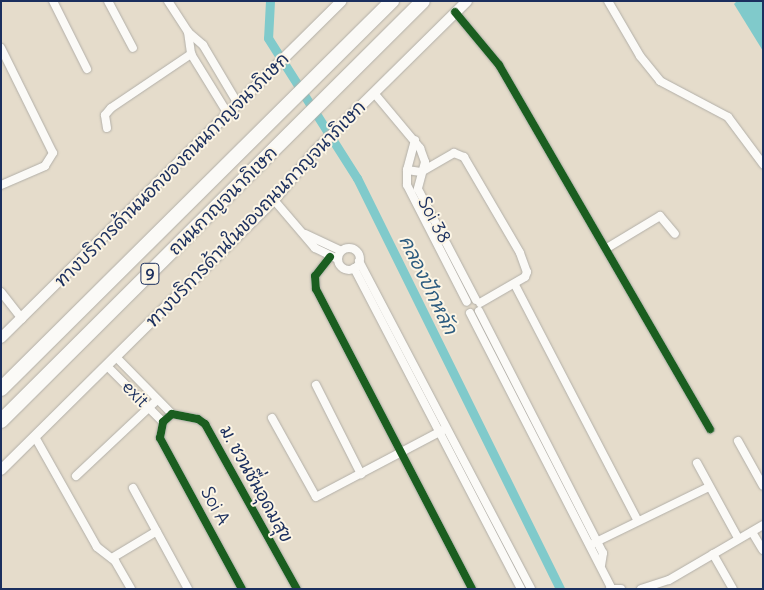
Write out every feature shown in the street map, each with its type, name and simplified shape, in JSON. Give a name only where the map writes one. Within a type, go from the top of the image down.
[{"type":"highway","name":"ถนนกาญจนาภิเษก","points":[[1,389],[392,1]]},
{"type":"highway","name":"ถนนกาญจนาภิเษก","points":[[1,421],[326,100],[423,1]]},
{"type":"main road","name":"ทางบริการด้านนอกของถนนกาญจนาภิเษก","points":[[2,333],[22,319],[298,46],[341,1]]},
{"type":"main road","name":"ทางบริการด้านในของถนนกาญจนาภิเษก","points":[[1,470],[274,200],[316,150],[467,1]]},
{"type":"street","points":[[53,1],[87,69]]},
{"type":"street","points":[[108,1],[133,48]]},
{"type":"street","points":[[168,1],[188,32],[203,45],[238,104]]},
{"type":"street","points":[[608,1],[640,56],[660,81],[728,117],[763,164]]},
{"type":"street","points":[[455,12],[499,65],[710,428]]},
{"type":"street","points":[[188,32],[192,54],[228,114]]},
{"type":"street","points":[[1,48],[53,154],[45,166],[1,185]]},
{"type":"street","points":[[107,128],[105,115],[111,108],[192,54]]},
{"type":"street","points":[[202,69],[213,62]]},
{"type":"street","name":"Soi 38","points":[[374,93],[415,140],[425,162],[414,190],[478,305],[602,553],[602,565]]},
{"type":"street","points":[[415,140],[407,170],[414,190],[467,302],[466,307],[588,546],[602,565],[610,588],[621,589]]},
{"type":"street","points":[[407,170],[421,172],[454,153],[464,157],[525,263],[525,277],[515,285],[478,305],[470,314]]},
{"type":"street","points":[[274,200],[315,248],[334,258],[345,269],[354,268],[359,261]]},
{"type":"street","points":[[607,248],[660,216],[675,234]]},
{"type":"street","points":[[305,234],[342,251]]},
{"type":"street","points":[[472,589],[316,289],[315,276],[342,251],[348,248],[356,251],[359,261],[396,327],[448,428],[517,571],[521,589]]},
{"type":"street","points":[[354,268],[439,432],[517,571],[531,589]]},
{"type":"street","points":[[515,285],[638,521]]},
{"type":"street","points":[[1,292],[22,319]]},
{"type":"street","points":[[467,302],[478,305]]},
{"type":"street","points":[[388,331],[396,327]]},
{"type":"street","points":[[116,357],[172,414],[163,422]]},
{"type":"street","name":"exit","points":[[107,366],[163,422]]},
{"type":"street","points":[[316,385],[361,474]]},
{"type":"street","points":[[76,476],[158,400]]},
{"type":"street","name":"ม. ชวนชื่นอุดมสุข","points":[[172,414],[198,419],[205,424],[297,589]]},
{"type":"street","points":[[272,418],[316,497],[448,428]]},
{"type":"street","name":"Soi A","points":[[163,422],[160,438],[242,589]]},
{"type":"street","points":[[529,430],[537,426]]},
{"type":"street","points":[[35,437],[97,548],[112,558],[131,589]]},
{"type":"street","points":[[738,441],[763,486]]},
{"type":"street","points":[[697,463],[738,538]]},
{"type":"street","points":[[588,546],[709,487]]},
{"type":"street","points":[[133,488],[188,589]]},
{"type":"street","points":[[641,589],[669,580],[738,538],[763,526]]},
{"type":"street","points":[[112,558],[157,531]]},
{"type":"street","points":[[752,532],[763,550]]},
{"type":"street","points":[[713,554],[733,589]]},
{"type":"street","points":[[669,580],[674,589]]},
{"type":"water","points":[[737,1],[763,1],[763,51],[734,4]]},
{"type":"waterway","name":"คลองปักหลัก","points":[[270,1],[268,38],[357,178],[560,589]]},
{"type":"cycle path","points":[[455,12],[499,65],[710,429]]},
{"type":"cycle path","points":[[330,257],[315,276],[316,289],[472,589]]},
{"type":"cycle path","points":[[242,589],[160,438],[163,422],[172,414],[198,419],[205,424],[297,589]]}]
